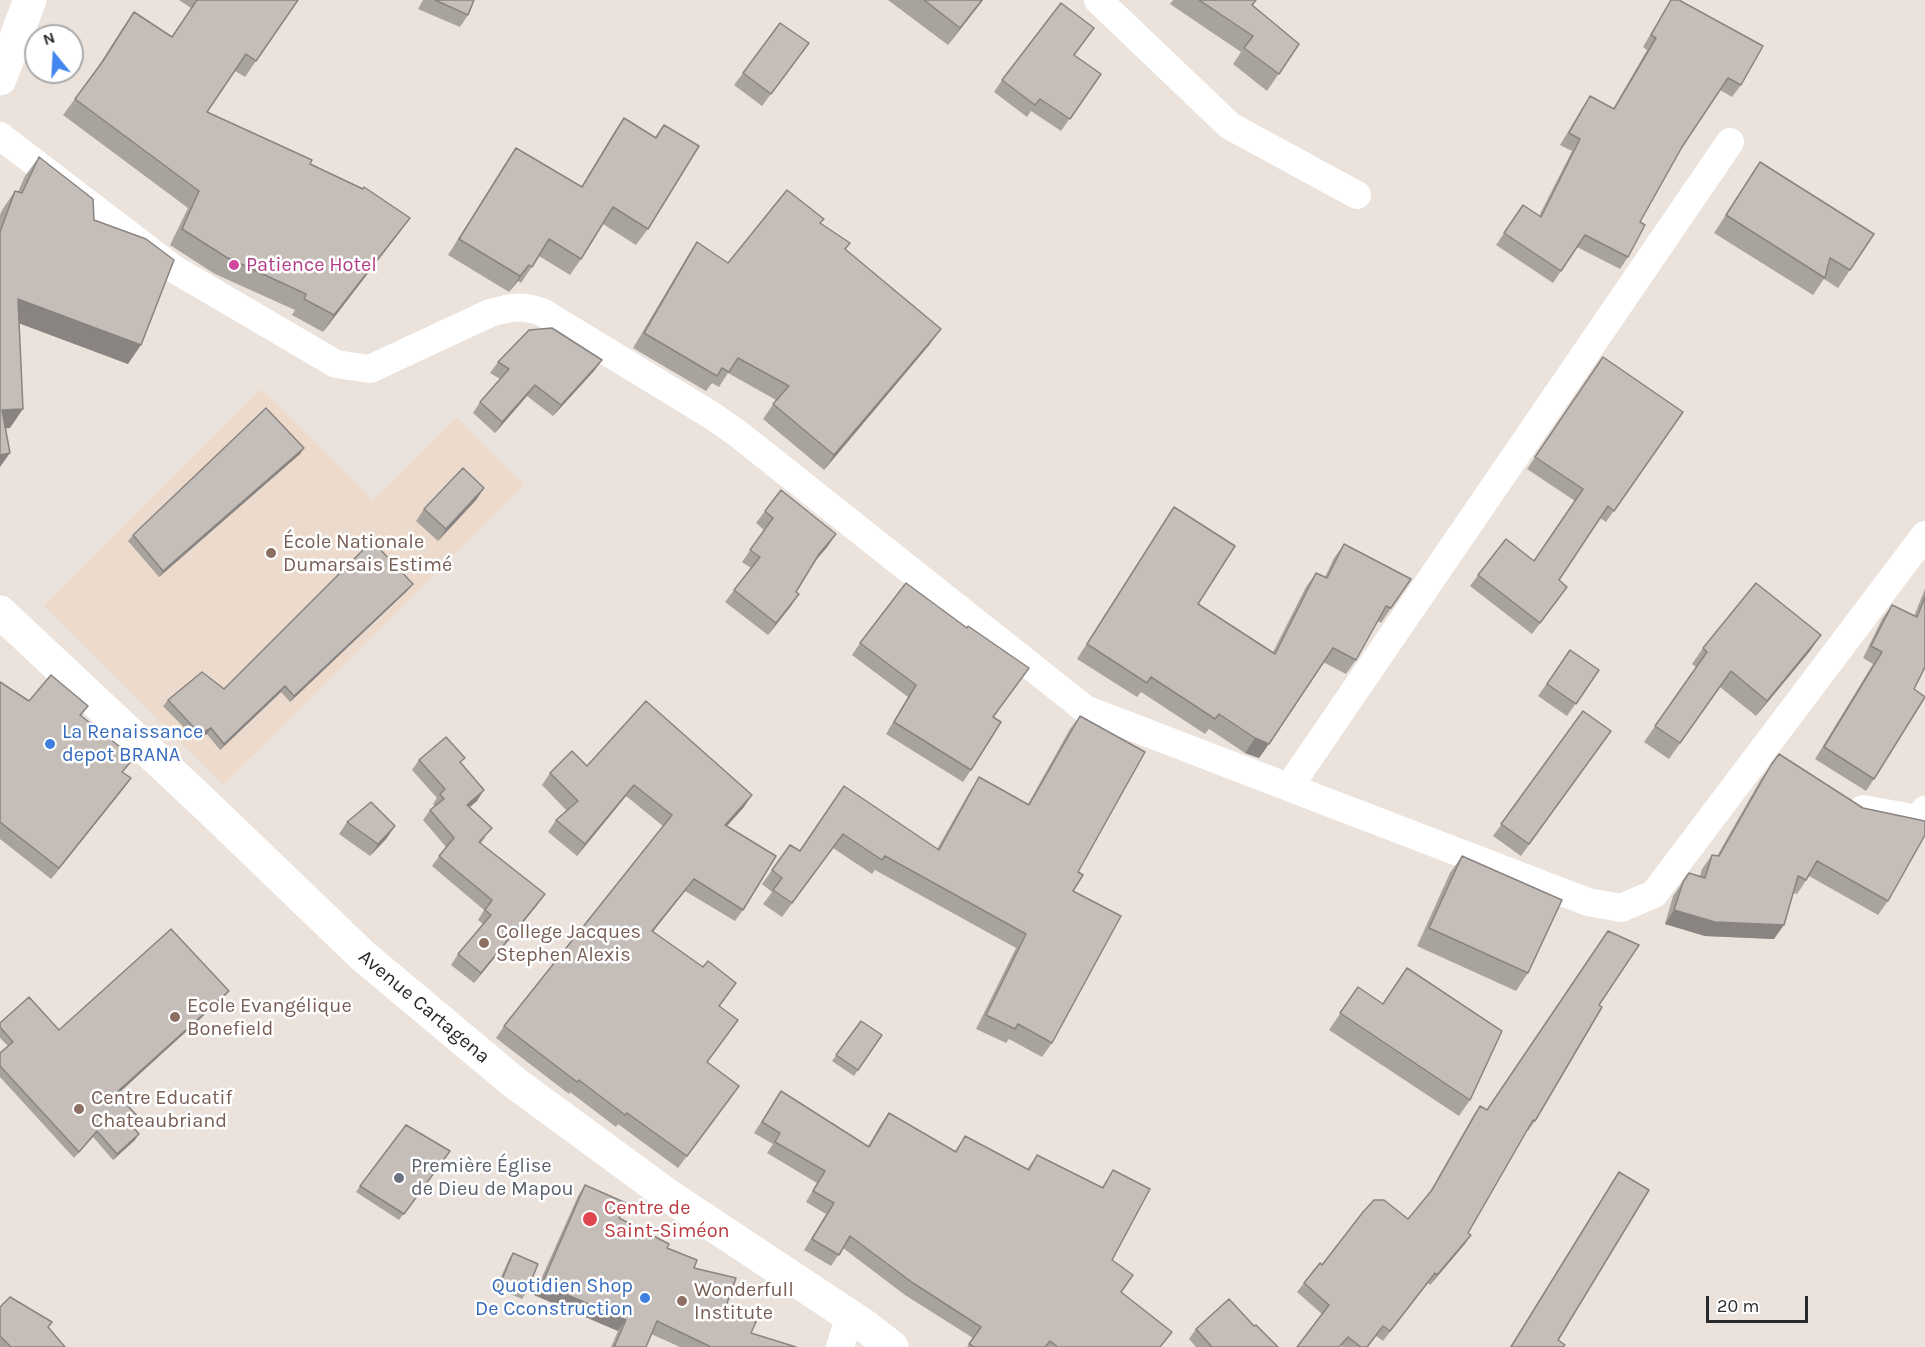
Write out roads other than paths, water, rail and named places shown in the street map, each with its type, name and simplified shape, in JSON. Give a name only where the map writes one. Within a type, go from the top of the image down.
[{"type":"street","points":[[0,79],[30,0]]},
{"type":"street","points":[[1098,0],[1230,126],[1357,195]]},
{"type":"street","points":[[0,136],[174,269],[336,364],[370,369],[490,313],[509,308],[527,307],[542,312],[737,433],[1085,709],[1588,902],[1621,908],[1654,894],[1775,752],[1925,535]]},
{"type":"street","points":[[1289,787],[1730,142]]},
{"type":"street","name":"Avenue Cartagena","points":[[0,612],[363,956],[515,1083],[669,1196],[850,1316],[892,1347]]},
{"type":"street","points":[[1843,796],[1862,808],[1918,819],[1925,810]]},
{"type":"street","points":[[840,1347],[850,1316]]},
{"type":"place","name":"Patience Hotel","points":[[234,265]]},
{"type":"place","name":"École Nationale Dumarsais Estimé","points":[[271,553]]},
{"type":"place","name":"La Renaissance depot BRANA","points":[[50,744]]},
{"type":"place","name":"College Jacques Stephen Alexis","points":[[484,943]]},
{"type":"place","name":"Ecole Evangélique Bonefield","points":[[175,1017]]},
{"type":"place","name":"Centre Educatif Chateaubriand","points":[[79,1109]]},
{"type":"place","name":"Première Église de Dieu de Mapou","points":[[399,1178]]},
{"type":"place","name":"Centre de Saint-Siméon","points":[[590,1219]]},
{"type":"place","name":"Quotidien Shop De Cconstruction","points":[[645,1298]]},
{"type":"place","name":"Wonderfull Institute","points":[[682,1301]]}]
